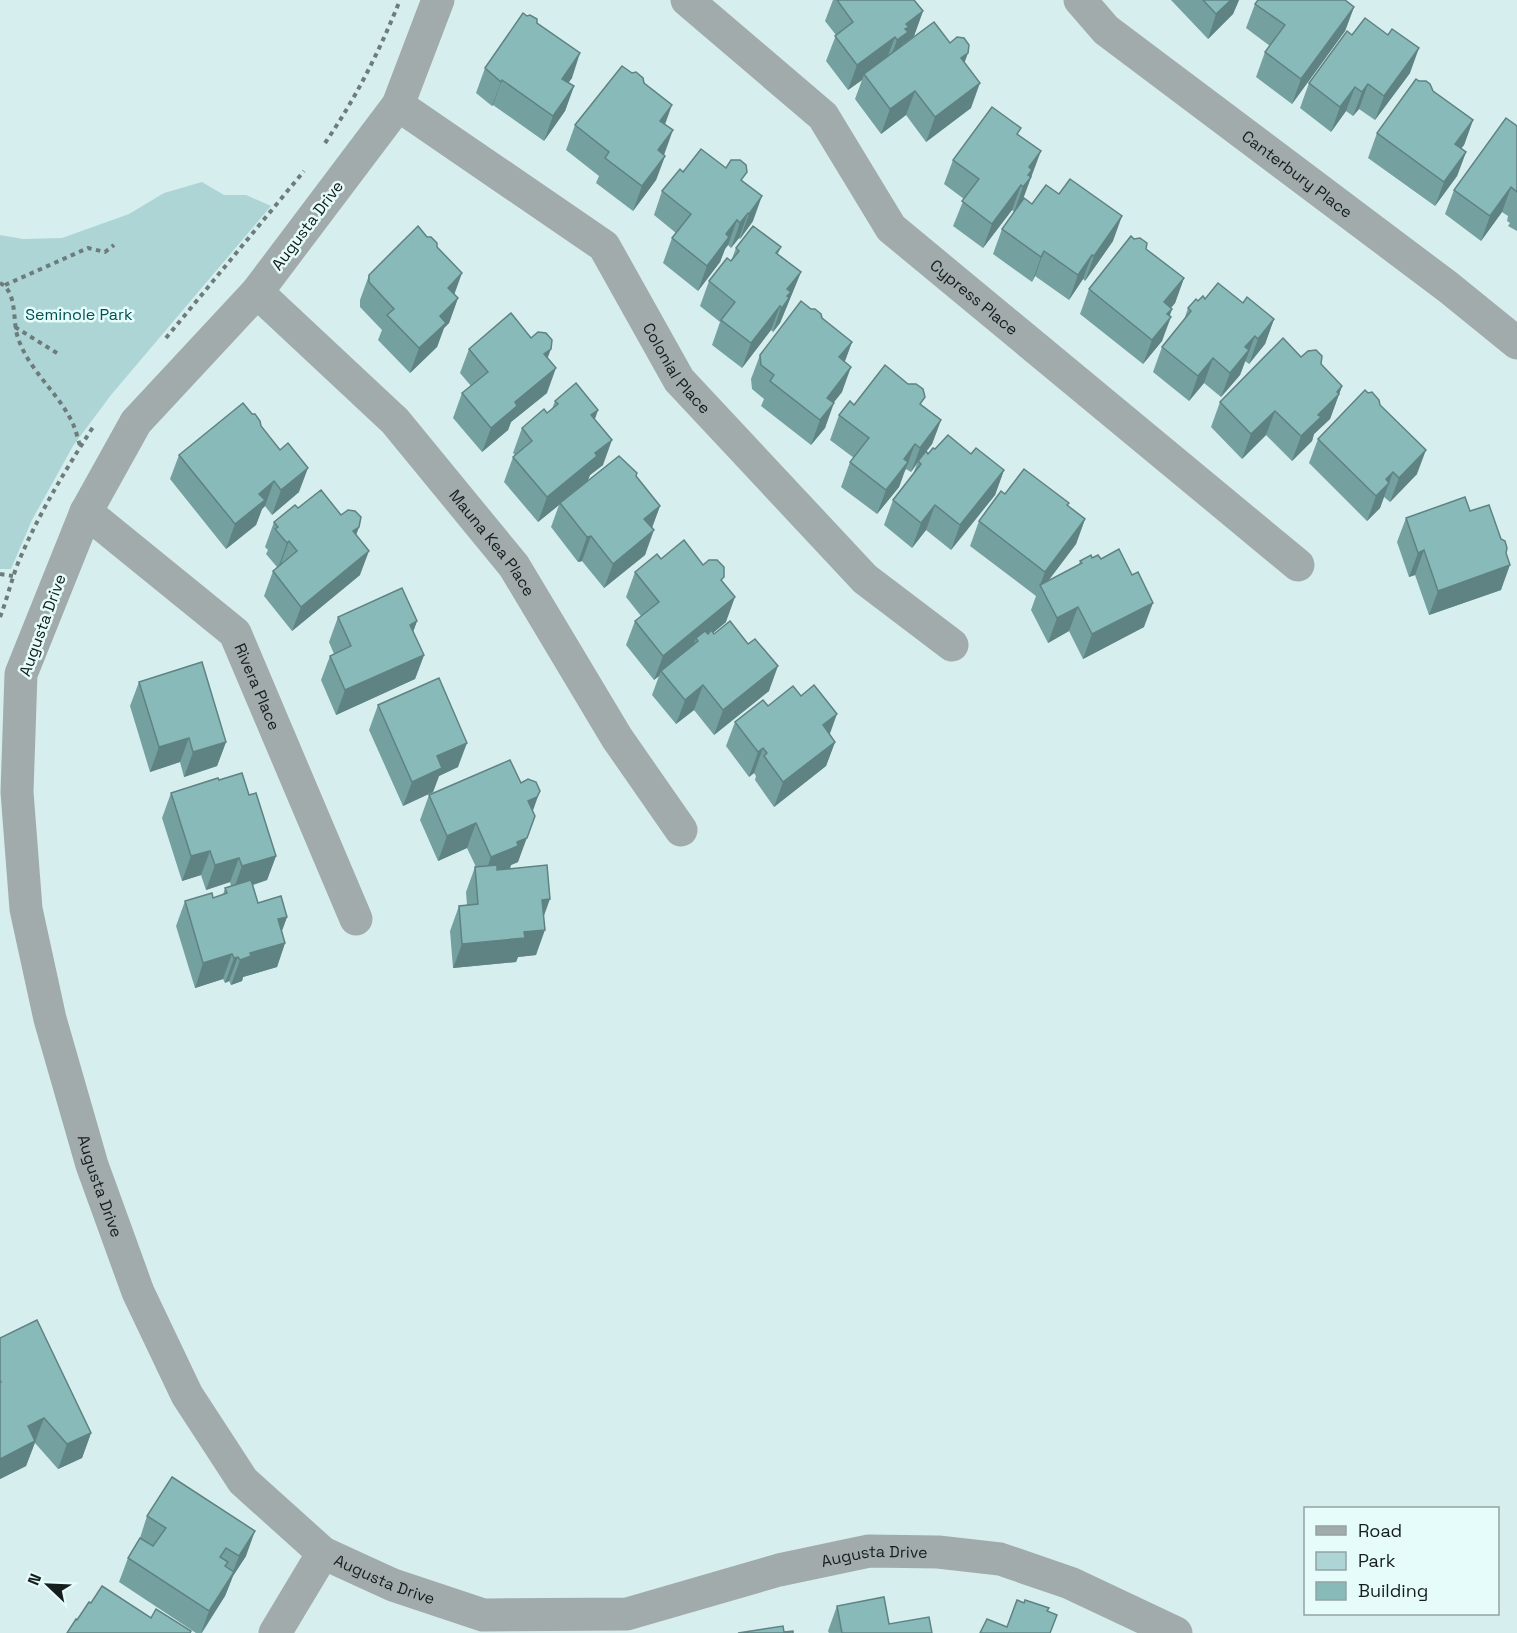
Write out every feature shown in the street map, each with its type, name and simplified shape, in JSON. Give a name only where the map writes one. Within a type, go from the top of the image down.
[{"type":"street","name":"Augusta Drive","points":[[438,0],[398,105],[257,292],[136,422],[86,512],[11,671],[17,792],[13,909],[50,1019],[92,1165],[138,1292],[187,1395],[243,1481],[323,1553],[393,1585],[483,1615],[627,1614],[779,1570],[869,1551],[938,1552],[1000,1559],[1070,1583],[1176,1633]]},
{"type":"street","name":"Cypress Place","points":[[687,0],[823,116],[891,228],[1298,565]]},
{"type":"street","name":"Canterbury Place","points":[[1080,0],[1106,30],[1448,287],[1517,343]]},
{"type":"street","name":"Colonial Place","points":[[398,105],[604,246],[679,380],[865,579],[952,645]]},
{"type":"street","name":"Mauna Kea Place","points":[[257,292],[395,421],[514,566],[618,738],[681,830]]},
{"type":"street","name":"Rivera Place","points":[[86,512],[235,633],[356,919]]},
{"type":"street","points":[[274,1633],[323,1553]]},
{"type":"path","points":[[321,148],[369,71],[400,0]]},
{"type":"path","points":[[160,345],[308,166]]},
{"type":"path","points":[[5,285],[88,248],[105,252],[114,245]]},
{"type":"path","points":[[0,283],[5,285],[13,302],[14,327],[18,340],[32,367],[73,423],[80,447]]},
{"type":"path","points":[[14,327],[60,355]]},
{"type":"path","points":[[0,617],[7,602],[13,576],[40,514],[68,465],[99,420]]},
{"type":"path","points":[[0,574],[13,576]]},
{"type":"green space","name":"Seminole Park","points":[[202,182],[224,195],[246,195],[271,206],[111,395],[73,446],[32,520],[11,569],[0,569],[0,235],[23,239],[62,238],[129,214],[164,193]]},
{"type":"building","points":[[837,0],[914,0],[923,11],[906,24],[909,27],[905,29],[908,32],[897,40],[895,37],[857,65],[835,36],[853,22]]},
{"type":"building","points":[[1203,0],[1231,0],[1216,14]]},
{"type":"building","points":[[1258,0],[1345,0],[1354,7],[1301,79],[1265,52],[1285,25],[1255,4]]},
{"type":"building","points":[[523,13],[537,19],[537,23],[580,53],[562,79],[574,86],[553,116],[502,80],[501,82],[485,68]]},
{"type":"building","points":[[1365,18],[1388,35],[1392,29],[1419,48],[1384,96],[1368,84],[1362,92],[1355,87],[1340,107],[1309,83],[1347,31],[1352,35]]},
{"type":"building","points":[[934,22],[950,43],[957,37],[964,38],[969,45],[968,53],[961,58],[980,83],[935,117],[915,91],[890,109],[864,74]]},
{"type":"building","points":[[622,66],[632,73],[636,72],[643,78],[644,83],[672,105],[660,121],[673,130],[658,150],[665,156],[642,186],[605,158],[609,152],[575,125]]},
{"type":"building","points":[[1416,79],[1426,81],[1433,91],[1473,120],[1455,144],[1466,152],[1444,182],[1377,133]]},
{"type":"building","points":[[992,107],[1021,128],[1017,134],[1041,151],[1029,167],[1032,170],[1028,175],[1031,177],[1023,187],[1021,185],[992,224],[962,201],[979,179],[953,160]]},
{"type":"building","points":[[1506,118],[1517,126],[1517,192],[1511,187],[1490,216],[1454,190]]},
{"type":"building","points":[[701,149],[726,168],[731,160],[740,160],[746,165],[747,172],[741,180],[762,196],[749,214],[740,223],[737,220],[726,234],[729,237],[707,266],[672,238],[691,214],[662,191],[680,169],[683,172]]},
{"type":"building","points":[[1070,179],[1122,216],[1078,275],[1044,251],[1041,257],[1002,229],[1024,198],[1032,204],[1046,185],[1059,194]]},
{"type":"building","points":[[418,226],[427,237],[431,237],[437,243],[437,247],[462,273],[448,288],[458,298],[440,316],[446,323],[419,348],[387,315],[394,309],[369,282],[369,275]]},
{"type":"building","points":[[753,226],[781,247],[776,253],[801,272],[787,289],[791,292],[782,308],[780,306],[751,343],[721,320],[735,302],[709,281],[727,258],[731,261],[739,251],[736,248]]},
{"type":"building","points":[[1131,236],[1147,243],[1146,249],[1184,278],[1164,302],[1172,309],[1167,314],[1171,317],[1152,340],[1089,289]]},
{"type":"building","points":[[1218,283],[1243,303],[1247,297],[1274,319],[1258,339],[1255,336],[1245,347],[1249,350],[1230,373],[1213,358],[1198,376],[1162,347],[1191,311],[1188,308],[1196,299],[1198,301],[1203,296],[1205,299]]},
{"type":"building","points":[[801,301],[811,309],[815,309],[822,318],[852,342],[839,357],[851,367],[827,398],[834,403],[820,420],[770,381],[774,375],[761,365],[760,355]]},
{"type":"building","points":[[511,313],[531,338],[538,332],[546,333],[552,340],[551,349],[544,354],[556,368],[515,402],[517,406],[491,428],[462,393],[488,372],[469,349]]},
{"type":"building","points":[[1283,338],[1301,357],[1308,351],[1316,350],[1322,356],[1321,364],[1342,386],[1337,392],[1339,394],[1318,415],[1321,417],[1301,436],[1275,411],[1251,434],[1220,402]]},
{"type":"building","points":[[885,365],[908,384],[916,384],[923,389],[925,397],[920,404],[941,420],[920,448],[915,444],[904,459],[908,462],[886,490],[850,462],[869,438],[839,415],[850,401],[854,405]]},
{"type":"building","points":[[576,383],[598,410],[591,415],[612,440],[595,453],[597,456],[547,497],[513,457],[532,441],[522,428],[544,409],[547,413],[558,404],[555,401]]},
{"type":"building","points":[[1365,390],[1368,393],[1372,392],[1380,405],[1426,450],[1399,478],[1393,472],[1386,479],[1389,483],[1376,496],[1318,439]]},
{"type":"building","points":[[243,403],[252,414],[255,414],[261,426],[280,450],[288,443],[308,468],[281,490],[274,481],[259,494],[265,500],[235,524],[179,455]]},
{"type":"building","points":[[948,435],[971,454],[976,448],[1004,470],[960,525],[935,505],[921,523],[893,500],[921,464],[918,461],[926,451],[928,454],[933,448],[935,449]]},
{"type":"building","points":[[619,456],[637,473],[636,476],[660,506],[644,519],[654,530],[613,564],[591,536],[587,537],[560,503]]},
{"type":"building","points":[[1024,469],[1069,503],[1067,505],[1085,519],[1045,572],[979,521],[1001,491],[1005,494]]},
{"type":"building","points":[[321,490],[341,515],[348,510],[355,511],[361,517],[359,527],[353,531],[369,551],[301,607],[273,571],[297,551],[275,529],[278,527],[274,522],[295,505],[298,508]]},
{"type":"building","points":[[1465,497],[1470,511],[1489,505],[1501,539],[1505,541],[1510,565],[1438,591],[1424,550],[1418,553],[1406,518]]},
{"type":"building","points":[[684,540],[703,565],[709,560],[717,560],[724,567],[724,577],[721,580],[735,597],[663,656],[635,621],[659,602],[635,572],[657,554],[661,559]]},
{"type":"building","points":[[1119,549],[1132,575],[1138,572],[1153,603],[1092,634],[1078,607],[1057,618],[1040,585],[1082,563],[1080,561],[1091,555],[1092,558],[1098,555],[1101,559]]},
{"type":"building","points":[[402,588],[417,621],[410,625],[424,655],[345,690],[330,656],[351,646],[338,617]]},
{"type":"building","points":[[730,621],[748,644],[755,639],[778,666],[723,710],[703,685],[685,700],[661,671],[698,641],[696,638],[705,631],[708,634],[711,630],[714,634]]},
{"type":"building","points":[[202,662],[226,742],[193,752],[189,738],[159,747],[139,682]]},
{"type":"building","points":[[439,678],[467,743],[437,756],[442,768],[412,782],[378,705]]},
{"type":"building","points":[[814,685],[837,714],[823,725],[835,742],[783,782],[764,756],[767,753],[763,748],[758,752],[735,722],[763,700],[768,706],[793,686],[801,696]]},
{"type":"building","points":[[510,760],[521,783],[528,779],[536,782],[540,791],[537,797],[528,801],[535,816],[527,838],[517,842],[518,846],[491,857],[476,823],[447,836],[429,795]]},
{"type":"building","points":[[242,773],[249,795],[256,793],[276,856],[242,866],[239,858],[215,865],[210,851],[191,856],[171,793]]},
{"type":"building","points":[[497,865],[497,870],[547,865],[550,899],[542,900],[545,930],[524,932],[525,938],[462,944],[459,906],[478,904],[475,867]]},
{"type":"building","points":[[251,880],[258,903],[281,896],[287,917],[278,919],[285,943],[250,953],[251,956],[240,960],[238,957],[234,958],[232,954],[203,963],[185,901],[212,893],[213,898],[227,893],[225,888]]},
{"type":"building","points":[[37,1320],[91,1433],[67,1444],[44,1418],[28,1426],[35,1441],[0,1459],[0,1338]]},
{"type":"building","points":[[172,1477],[255,1531],[239,1556],[226,1548],[220,1557],[228,1562],[225,1566],[234,1572],[209,1611],[128,1558],[140,1538],[153,1546],[166,1528],[147,1516]]},
{"type":"building","points":[[102,1586],[151,1618],[156,1609],[191,1631],[190,1633],[67,1633]]},
{"type":"building","points":[[884,1597],[889,1624],[929,1617],[932,1633],[842,1633],[837,1606]]},
{"type":"building","points":[[1017,1600],[1024,1603],[1025,1600],[1049,1608],[1047,1611],[1057,1615],[1050,1633],[980,1633],[987,1619],[1007,1627]]},
{"type":"building","points":[[783,1626],[784,1632],[793,1631],[793,1633],[738,1633]]}]
